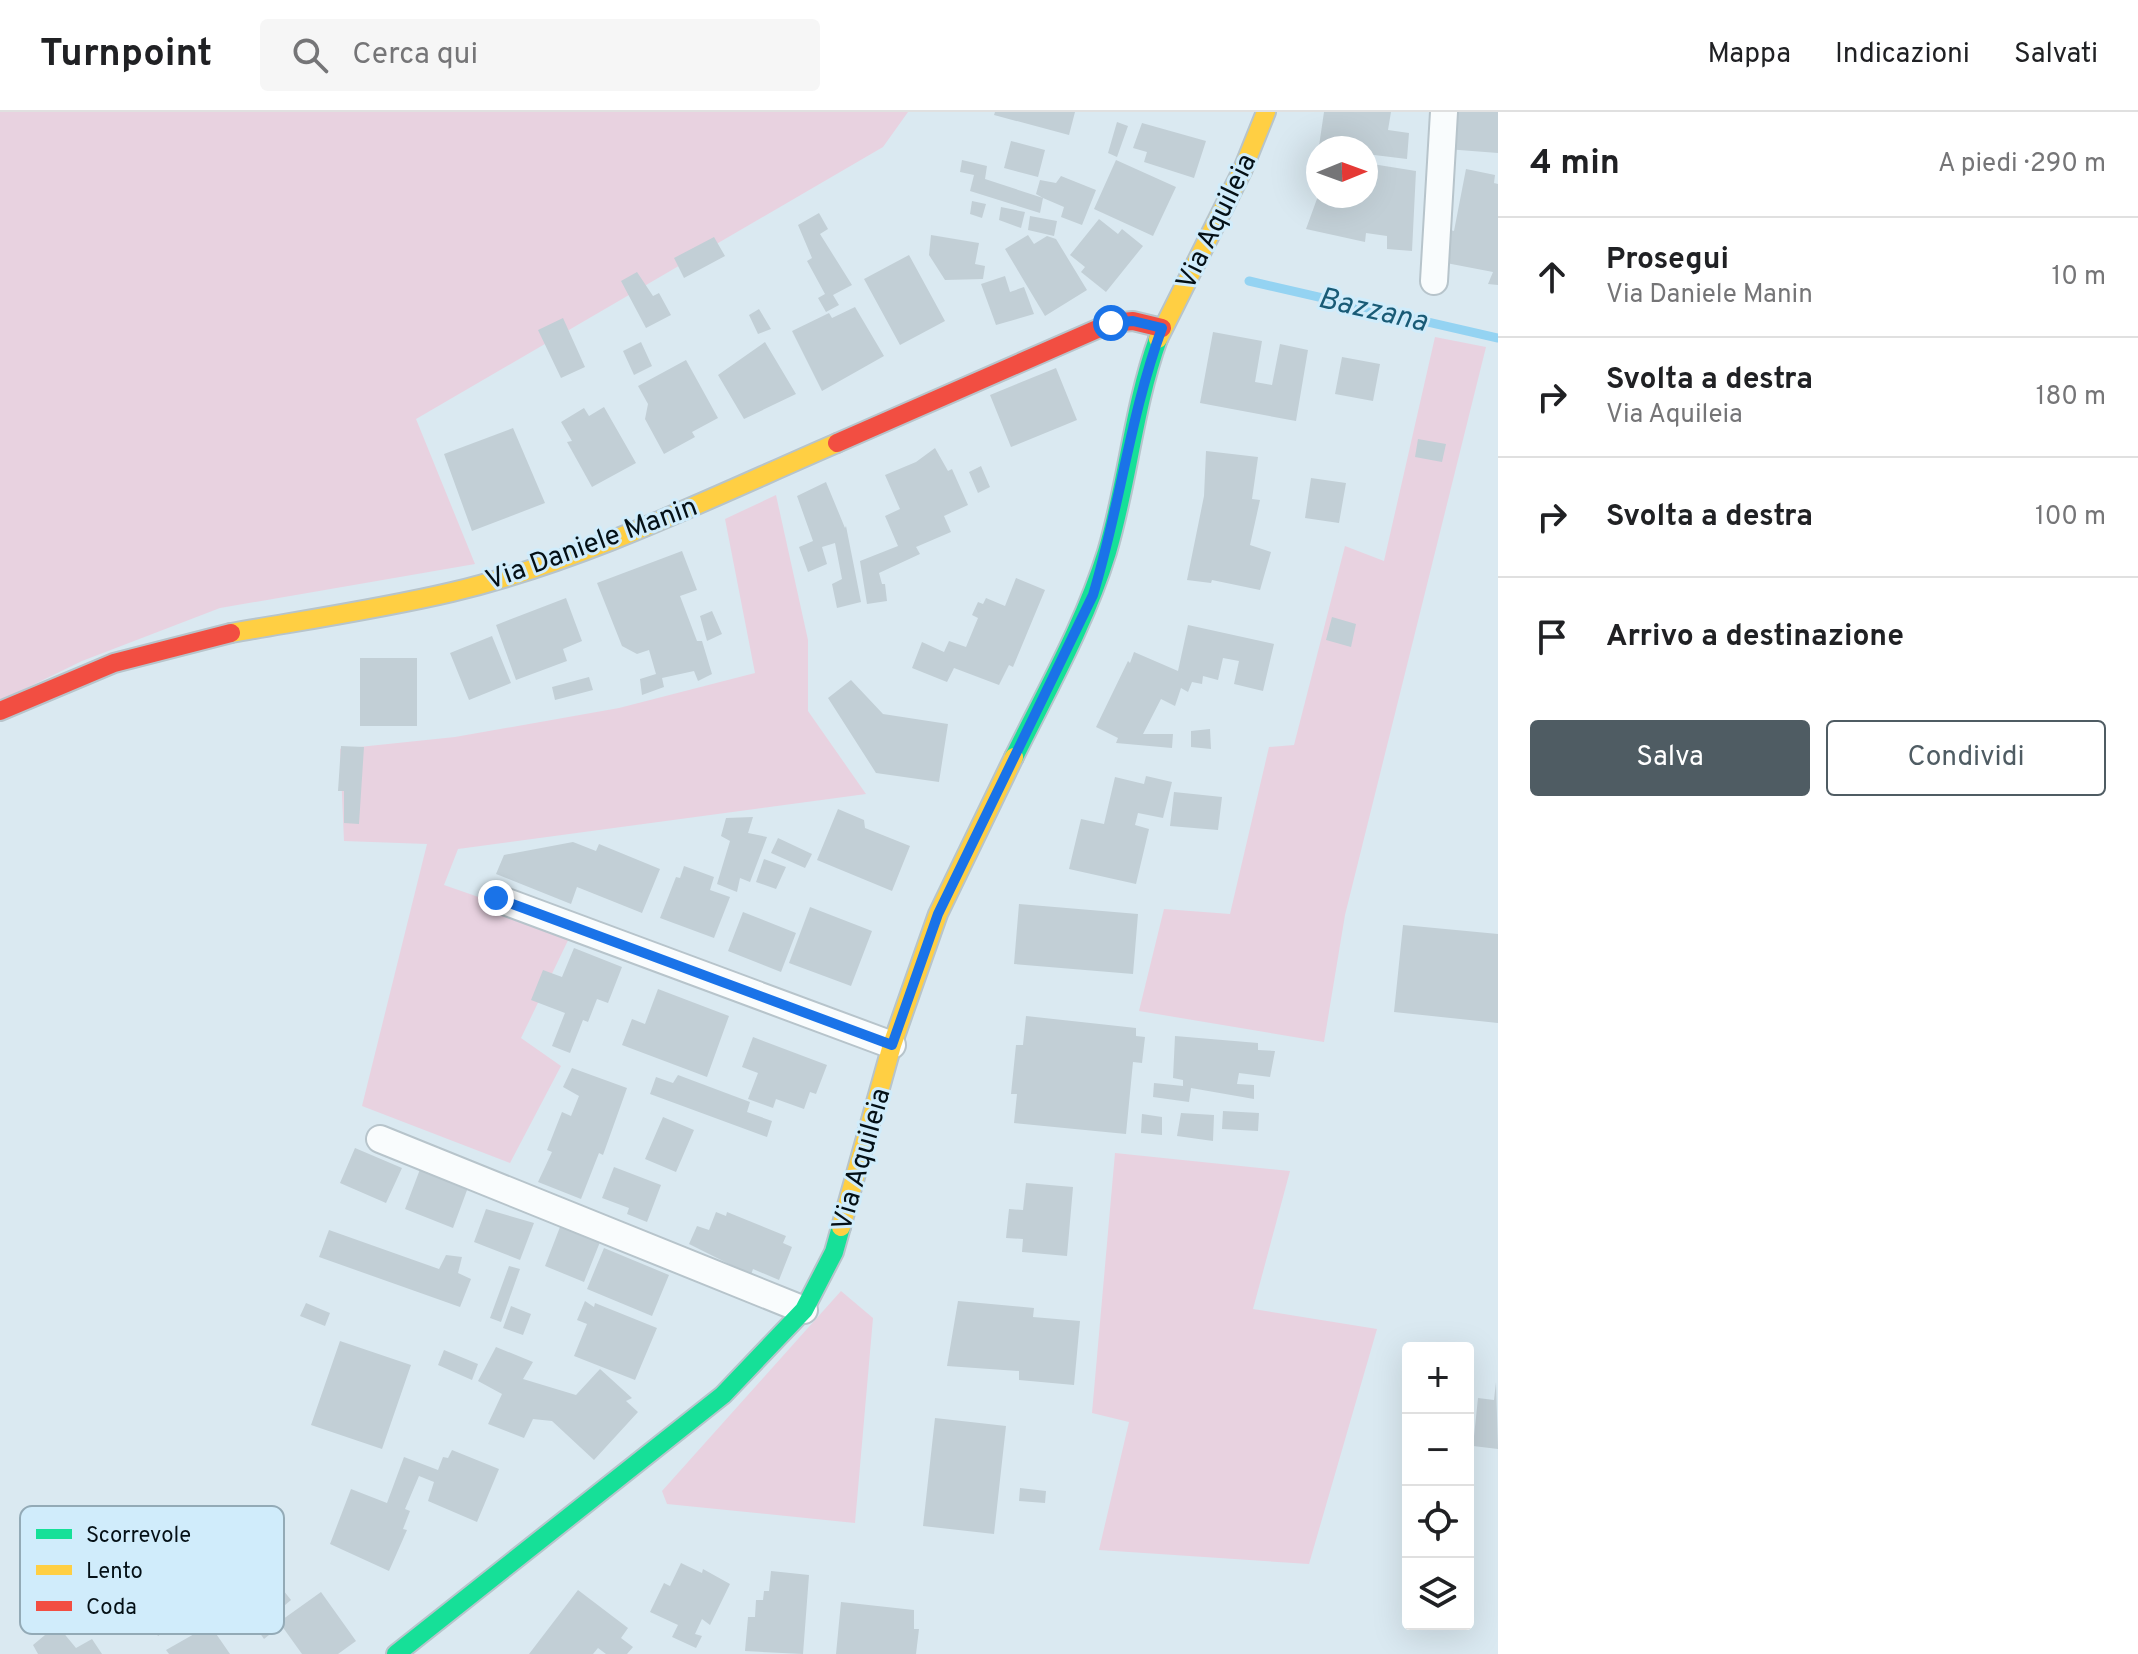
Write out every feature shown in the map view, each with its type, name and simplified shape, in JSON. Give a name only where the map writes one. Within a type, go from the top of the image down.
[{"type":"street","name":"Via Aquileia","points":[[396,1654],[723,1395],[804,1310],[834,1252],[892,1045],[938,914],[1093,595],[1108,547],[1141,386],[1162,328],[1243,169],[1266,112]]},
{"type":"street","points":[[1434,281],[1444,112]]},
{"type":"street","name":"Via Daniele Manin","points":[[0,711],[114,663],[191,641],[453,592],[542,565],[630,533],[1111,323],[1133,321],[1162,328]]},
{"type":"street","points":[[496,898],[892,1045]]},
{"type":"street","points":[[380,1139],[804,1310]]},
{"type":"shaded area","points":[[0,112],[908,112],[883,147],[416,419],[475,564],[220,608],[82,661],[0,701]]},
{"type":"shaded area","points":[[1435,337],[1486,347],[1345,915],[1324,1042],[1139,1011],[1164,909],[1230,914],[1269,747],[1294,745],[1345,546],[1384,561]]},
{"type":"shaded area","points":[[776,495],[808,640],[808,711],[866,794],[458,849],[444,885],[573,930],[521,1038],[561,1066],[510,1163],[362,1106],[427,844],[344,841],[340,749],[455,737],[619,708],[755,673],[725,519]]},
{"type":"shaded area","points":[[1115,1153],[1290,1171],[1253,1309],[1377,1329],[1309,1564],[1099,1550],[1129,1422],[1092,1413]]},
{"type":"shaded area","points":[[841,1291],[873,1318],[855,1523],[667,1504],[662,1491]]},
{"type":"building","points":[[995,112],[1075,112],[1069,135],[994,115]]},
{"type":"building","points":[[1324,112],[1391,112],[1388,130],[1409,133],[1407,159],[1378,155],[1378,136],[1320,136]]},
{"type":"building","points":[[1449,112],[1498,112],[1498,153],[1446,149]]},
{"type":"building","points":[[1117,122],[1128,126],[1117,157],[1108,153]]},
{"type":"building","points":[[1142,123],[1206,141],[1194,178],[1144,162],[1147,152],[1133,148]]},
{"type":"building","points":[[1011,141],[1045,150],[1038,177],[1004,168]]},
{"type":"building","points":[[962,160],[987,166],[985,179],[1043,198],[1040,213],[970,191],[974,175],[960,172]]},
{"type":"building","points":[[1116,160],[1176,187],[1153,236],[1094,209]]},
{"type":"building","points":[[1378,165],[1416,171],[1412,251],[1387,249],[1387,236],[1366,233],[1365,242],[1306,229],[1314,208],[1378,208]]},
{"type":"building","points":[[1466,169],[1495,175],[1494,183],[1498,184],[1498,285],[1488,284],[1493,272],[1441,262],[1447,229],[1454,231]]},
{"type":"building","points":[[1061,176],[1096,190],[1082,225],[1061,217],[1064,207],[1036,194],[1040,180],[1056,183]]},
{"type":"building","points":[[972,201],[986,204],[982,218],[970,214]]},
{"type":"building","points":[[1001,207],[1025,212],[1021,228],[999,220]]},
{"type":"building","points":[[819,213],[828,229],[820,234],[852,285],[833,295],[839,305],[826,312],[818,298],[825,294],[807,261],[812,258],[798,225]]},
{"type":"building","points":[[1030,216],[1057,221],[1054,236],[1028,230]]},
{"type":"building","points":[[1099,219],[1118,234],[1122,229],[1143,246],[1106,292],[1081,272],[1085,267],[1070,255]]},
{"type":"building","points":[[931,235],[979,243],[975,264],[985,266],[983,279],[945,280],[929,255]]},
{"type":"building","points":[[1028,235],[1034,244],[1047,236],[1056,239],[1087,290],[1045,316],[1005,249]]},
{"type":"building","points":[[714,237],[725,256],[684,278],[674,258]]},
{"type":"building","points":[[909,255],[945,321],[900,345],[864,279]]},
{"type":"building","points":[[637,272],[653,296],[659,293],[671,315],[646,328],[621,281]]},
{"type":"building","points":[[1005,276],[1010,292],[1024,287],[1034,314],[996,325],[981,284]]},
{"type":"building","points":[[855,307],[884,356],[822,391],[792,331],[829,313],[832,318]]},
{"type":"building","points":[[759,309],[771,329],[758,334],[749,315]]},
{"type":"building","points":[[563,318],[585,367],[561,378],[538,330]]},
{"type":"building","points":[[1213,332],[1262,341],[1255,382],[1272,385],[1280,344],[1308,350],[1296,421],[1200,403]]},
{"type":"building","points":[[641,342],[652,366],[634,375],[623,351]]},
{"type":"building","points":[[765,342],[796,394],[744,419],[718,375]]},
{"type":"building","points":[[1342,357],[1380,364],[1373,401],[1335,394]]},
{"type":"building","points":[[686,360],[718,418],[692,432],[695,437],[664,454],[645,419],[648,404],[638,386]]},
{"type":"building","points":[[1056,368],[1077,420],[1011,447],[990,395]]},
{"type":"building","points":[[604,407],[636,463],[592,487],[567,442],[572,441],[561,422],[584,408],[589,416]]},
{"type":"building","points":[[513,428],[545,503],[472,531],[444,454]]},
{"type":"building","points":[[1418,439],[1446,444],[1442,462],[1415,457]]},
{"type":"building","points":[[935,448],[948,471],[952,469],[968,505],[944,516],[951,532],[916,547],[920,554],[879,573],[882,584],[885,584],[887,601],[867,604],[860,561],[898,546],[885,516],[900,509],[885,475],[916,462]]},
{"type":"building","points":[[1206,451],[1258,457],[1252,499],[1260,500],[1250,545],[1271,552],[1260,590],[1212,580],[1211,583],[1187,580],[1204,496]]},
{"type":"building","points":[[981,466],[990,487],[978,493],[969,472]]},
{"type":"building","points":[[1311,478],[1346,483],[1339,523],[1305,518]]},
{"type":"building","points":[[826,482],[846,526],[861,602],[837,608],[832,584],[842,579],[835,543],[822,547],[827,564],[808,572],[799,547],[813,541],[797,496]]},
{"type":"building","points":[[682,551],[697,590],[680,596],[697,641],[702,641],[712,674],[698,681],[694,671],[662,678],[664,687],[642,695],[640,679],[656,674],[649,650],[637,654],[622,646],[597,583]]},
{"type":"building","points":[[1016,578],[1045,590],[1013,667],[1009,665],[999,685],[954,668],[947,682],[912,668],[922,642],[944,652],[949,641],[966,647],[978,618],[972,615],[978,602],[983,604],[986,598],[1005,606]]},
{"type":"building","points":[[566,598],[582,641],[563,649],[567,661],[516,680],[496,625]]},
{"type":"building","points":[[712,611],[722,634],[707,641],[700,616]]},
{"type":"building","points":[[1332,617],[1356,624],[1351,647],[1326,640]]},
{"type":"building","points":[[1188,625],[1274,644],[1263,691],[1234,684],[1239,661],[1223,658],[1218,680],[1203,676],[1202,684],[1192,682],[1188,692],[1181,688],[1175,706],[1161,699],[1143,734],[1173,734],[1172,748],[1116,743],[1118,738],[1096,727],[1128,661],[1130,663],[1134,652],[1178,671]]},
{"type":"building","points":[[492,636],[511,683],[469,700],[450,653]]},
{"type":"building","points":[[360,658],[417,658],[417,726],[360,726]]},
{"type":"building","points":[[589,677],[593,690],[555,700],[552,687]]},
{"type":"building","points":[[851,680],[883,714],[948,724],[939,782],[876,773],[828,698]]},
{"type":"building","points":[[1210,729],[1211,749],[1191,747],[1191,731]]},
{"type":"building","points":[[341,746],[364,747],[359,824],[344,823],[344,791],[338,791]]},
{"type":"building","points":[[1146,776],[1172,782],[1163,818],[1138,813],[1135,825],[1149,829],[1136,884],[1069,869],[1081,819],[1104,824],[1115,777],[1144,784]]},
{"type":"building","points":[[1174,792],[1222,797],[1218,830],[1170,826]]},
{"type":"building","points":[[838,809],[864,820],[865,828],[910,846],[892,891],[817,860]]},
{"type":"building","points":[[753,817],[748,833],[767,837],[750,882],[740,878],[737,892],[717,884],[730,841],[721,836],[726,818]]},
{"type":"building","points":[[778,838],[812,854],[805,868],[771,853]]},
{"type":"building","points":[[573,842],[596,851],[599,844],[660,869],[642,913],[577,887],[571,904],[496,874],[504,855]]},
{"type":"building","points":[[764,859],[786,867],[776,889],[756,882]]},
{"type":"building","points":[[684,866],[714,877],[710,890],[730,897],[714,938],[660,918],[676,877],[680,878]]},
{"type":"building","points":[[1019,904],[1138,914],[1133,974],[1014,964]]},
{"type":"building","points":[[810,907],[872,931],[851,986],[789,963]]},
{"type":"building","points":[[743,912],[796,933],[781,972],[728,951]]},
{"type":"building","points":[[1403,925],[1498,934],[1498,1023],[1394,1012]]},
{"type":"building","points":[[574,948],[622,967],[608,1003],[597,999],[588,1022],[583,1020],[570,1053],[552,1046],[565,1013],[531,1000],[543,970],[562,977]]},
{"type":"building","points":[[658,989],[729,1016],[707,1077],[622,1045],[632,1019],[645,1024]]},
{"type":"building","points":[[1026,1016],[1136,1028],[1136,1036],[1145,1037],[1142,1063],[1133,1062],[1126,1134],[1014,1123],[1017,1094],[1011,1094],[1016,1045],[1023,1045]]},
{"type":"building","points":[[1175,1036],[1258,1043],[1258,1050],[1275,1051],[1270,1077],[1239,1073],[1237,1084],[1254,1085],[1254,1099],[1191,1088],[1189,1102],[1153,1097],[1154,1083],[1183,1086],[1183,1080],[1173,1078]]},
{"type":"building","points":[[753,1037],[827,1065],[816,1094],[810,1092],[804,1109],[776,1099],[773,1108],[748,1099],[758,1073],[742,1067]]},
{"type":"building","points":[[572,1068],[627,1088],[603,1155],[599,1153],[581,1199],[538,1182],[552,1152],[547,1150],[562,1112],[571,1116],[579,1096],[563,1087]]},
{"type":"building","points":[[678,1075],[750,1102],[747,1112],[772,1121],[767,1137],[650,1094],[656,1077],[673,1083]]},
{"type":"building","points":[[1223,1111],[1259,1113],[1258,1131],[1222,1129]]},
{"type":"building","points":[[1181,1113],[1214,1115],[1213,1141],[1177,1136]]},
{"type":"building","points":[[1142,1114],[1162,1117],[1162,1135],[1141,1133]]},
{"type":"building","points":[[663,1117],[694,1130],[676,1172],[645,1159]]},
{"type":"building","points":[[355,1148],[402,1168],[386,1203],[340,1183]]},
{"type":"building","points":[[422,1164],[470,1182],[453,1228],[405,1209]]},
{"type":"building","points":[[614,1167],[661,1185],[647,1222],[627,1214],[629,1208],[602,1198]]},
{"type":"building","points":[[1026,1183],[1073,1187],[1067,1256],[1022,1252],[1023,1239],[1006,1238],[1009,1209],[1023,1210]]},
{"type":"building","points":[[486,1209],[534,1223],[520,1260],[474,1242]]},
{"type":"building","points":[[716,1212],[726,1216],[727,1212],[786,1236],[783,1243],[792,1247],[779,1280],[753,1269],[751,1275],[689,1244],[697,1226],[709,1230]]},
{"type":"building","points":[[560,1227],[600,1242],[584,1282],[545,1266]]},
{"type":"building","points":[[329,1230],[439,1269],[446,1255],[462,1257],[458,1273],[471,1279],[460,1307],[319,1257]]},
{"type":"building","points":[[604,1248],[669,1275],[652,1316],[587,1289]]},
{"type":"building","points":[[509,1266],[520,1269],[501,1322],[490,1318]]},
{"type":"building","points":[[585,1301],[594,1307],[595,1303],[657,1328],[635,1380],[574,1356],[587,1324],[577,1320]]},
{"type":"building","points":[[958,1301],[1034,1308],[1033,1317],[1080,1321],[1074,1385],[1019,1380],[1019,1371],[947,1366]]},
{"type":"building","points":[[306,1303],[330,1313],[325,1326],[300,1316]]},
{"type":"building","points":[[511,1306],[531,1314],[523,1335],[503,1328]]},
{"type":"building","points":[[340,1341],[411,1365],[382,1449],[311,1425]]},
{"type":"building","points":[[496,1347],[533,1362],[523,1379],[576,1395],[600,1369],[632,1398],[626,1401],[638,1412],[594,1460],[552,1421],[533,1419],[524,1438],[488,1424],[502,1394],[478,1381]]},
{"type":"building","points":[[444,1350],[478,1364],[472,1380],[438,1365]]},
{"type":"building","points":[[1496,1382],[1498,1449],[1474,1446],[1478,1398],[1494,1400]]},
{"type":"building","points":[[935,1418],[1006,1426],[994,1534],[923,1526]]},
{"type":"building","points":[[452,1450],[499,1469],[477,1522],[428,1501],[434,1482],[419,1476],[405,1509],[410,1511],[403,1529],[407,1530],[389,1571],[330,1544],[351,1489],[387,1503],[404,1457],[438,1470],[443,1457],[448,1458]]},
{"type":"building","points":[[1020,1488],[1046,1491],[1045,1503],[1019,1501]]},
{"type":"building","points":[[681,1563],[702,1573],[703,1569],[730,1584],[710,1625],[702,1619],[695,1634],[702,1636],[696,1648],[672,1637],[678,1625],[650,1612],[664,1583],[670,1586]]},
{"type":"building","points":[[771,1571],[809,1575],[803,1654],[745,1651],[748,1617],[755,1617],[756,1600],[763,1600],[764,1591],[769,1591]]},
{"type":"building","points":[[578,1590],[628,1628],[621,1638],[633,1647],[627,1654],[606,1654],[598,1648],[593,1654],[529,1654]]},
{"type":"building","points":[[284,1591],[291,1600],[284,1606]]},
{"type":"building","points":[[321,1592],[356,1641],[338,1654],[302,1654],[284,1629],[284,1618]]},
{"type":"building","points":[[841,1602],[914,1610],[914,1629],[919,1629],[916,1654],[836,1654]]},
{"type":"building","points":[[46,1634],[64,1634],[76,1648],[92,1639],[102,1654],[38,1654],[33,1645]]},
{"type":"building","points":[[194,1634],[216,1634],[230,1654],[169,1654],[166,1650]]},
{"type":"waterway","name":"Bazzana","points":[[1249,281],[1498,338]]},
{"type":"traffic: fast","points":[[1014,757],[1065,656],[1107,552],[1142,392],[1158,339]]},
{"type":"traffic: fast","points":[[396,1654],[723,1395],[804,1310],[834,1252],[841,1227]]},
{"type":"traffic: slow","points":[[1158,339],[1243,169],[1266,112]]},
{"type":"traffic: slow","points":[[231,633],[398,604],[502,579],[648,526],[837,443]]},
{"type":"traffic: slow","points":[[841,1227],[892,1045],[938,914],[1014,757]]},
{"type":"traffic: jam","points":[[837,443],[1111,323],[1133,321],[1162,328]]},
{"type":"traffic: jam","points":[[0,711],[114,663],[231,633]]},
{"type":"route","points":[[496,898],[892,1045],[938,914],[975,844],[1093,595],[1108,547],[1141,386],[1162,328],[1133,321],[1111,323]]}]
